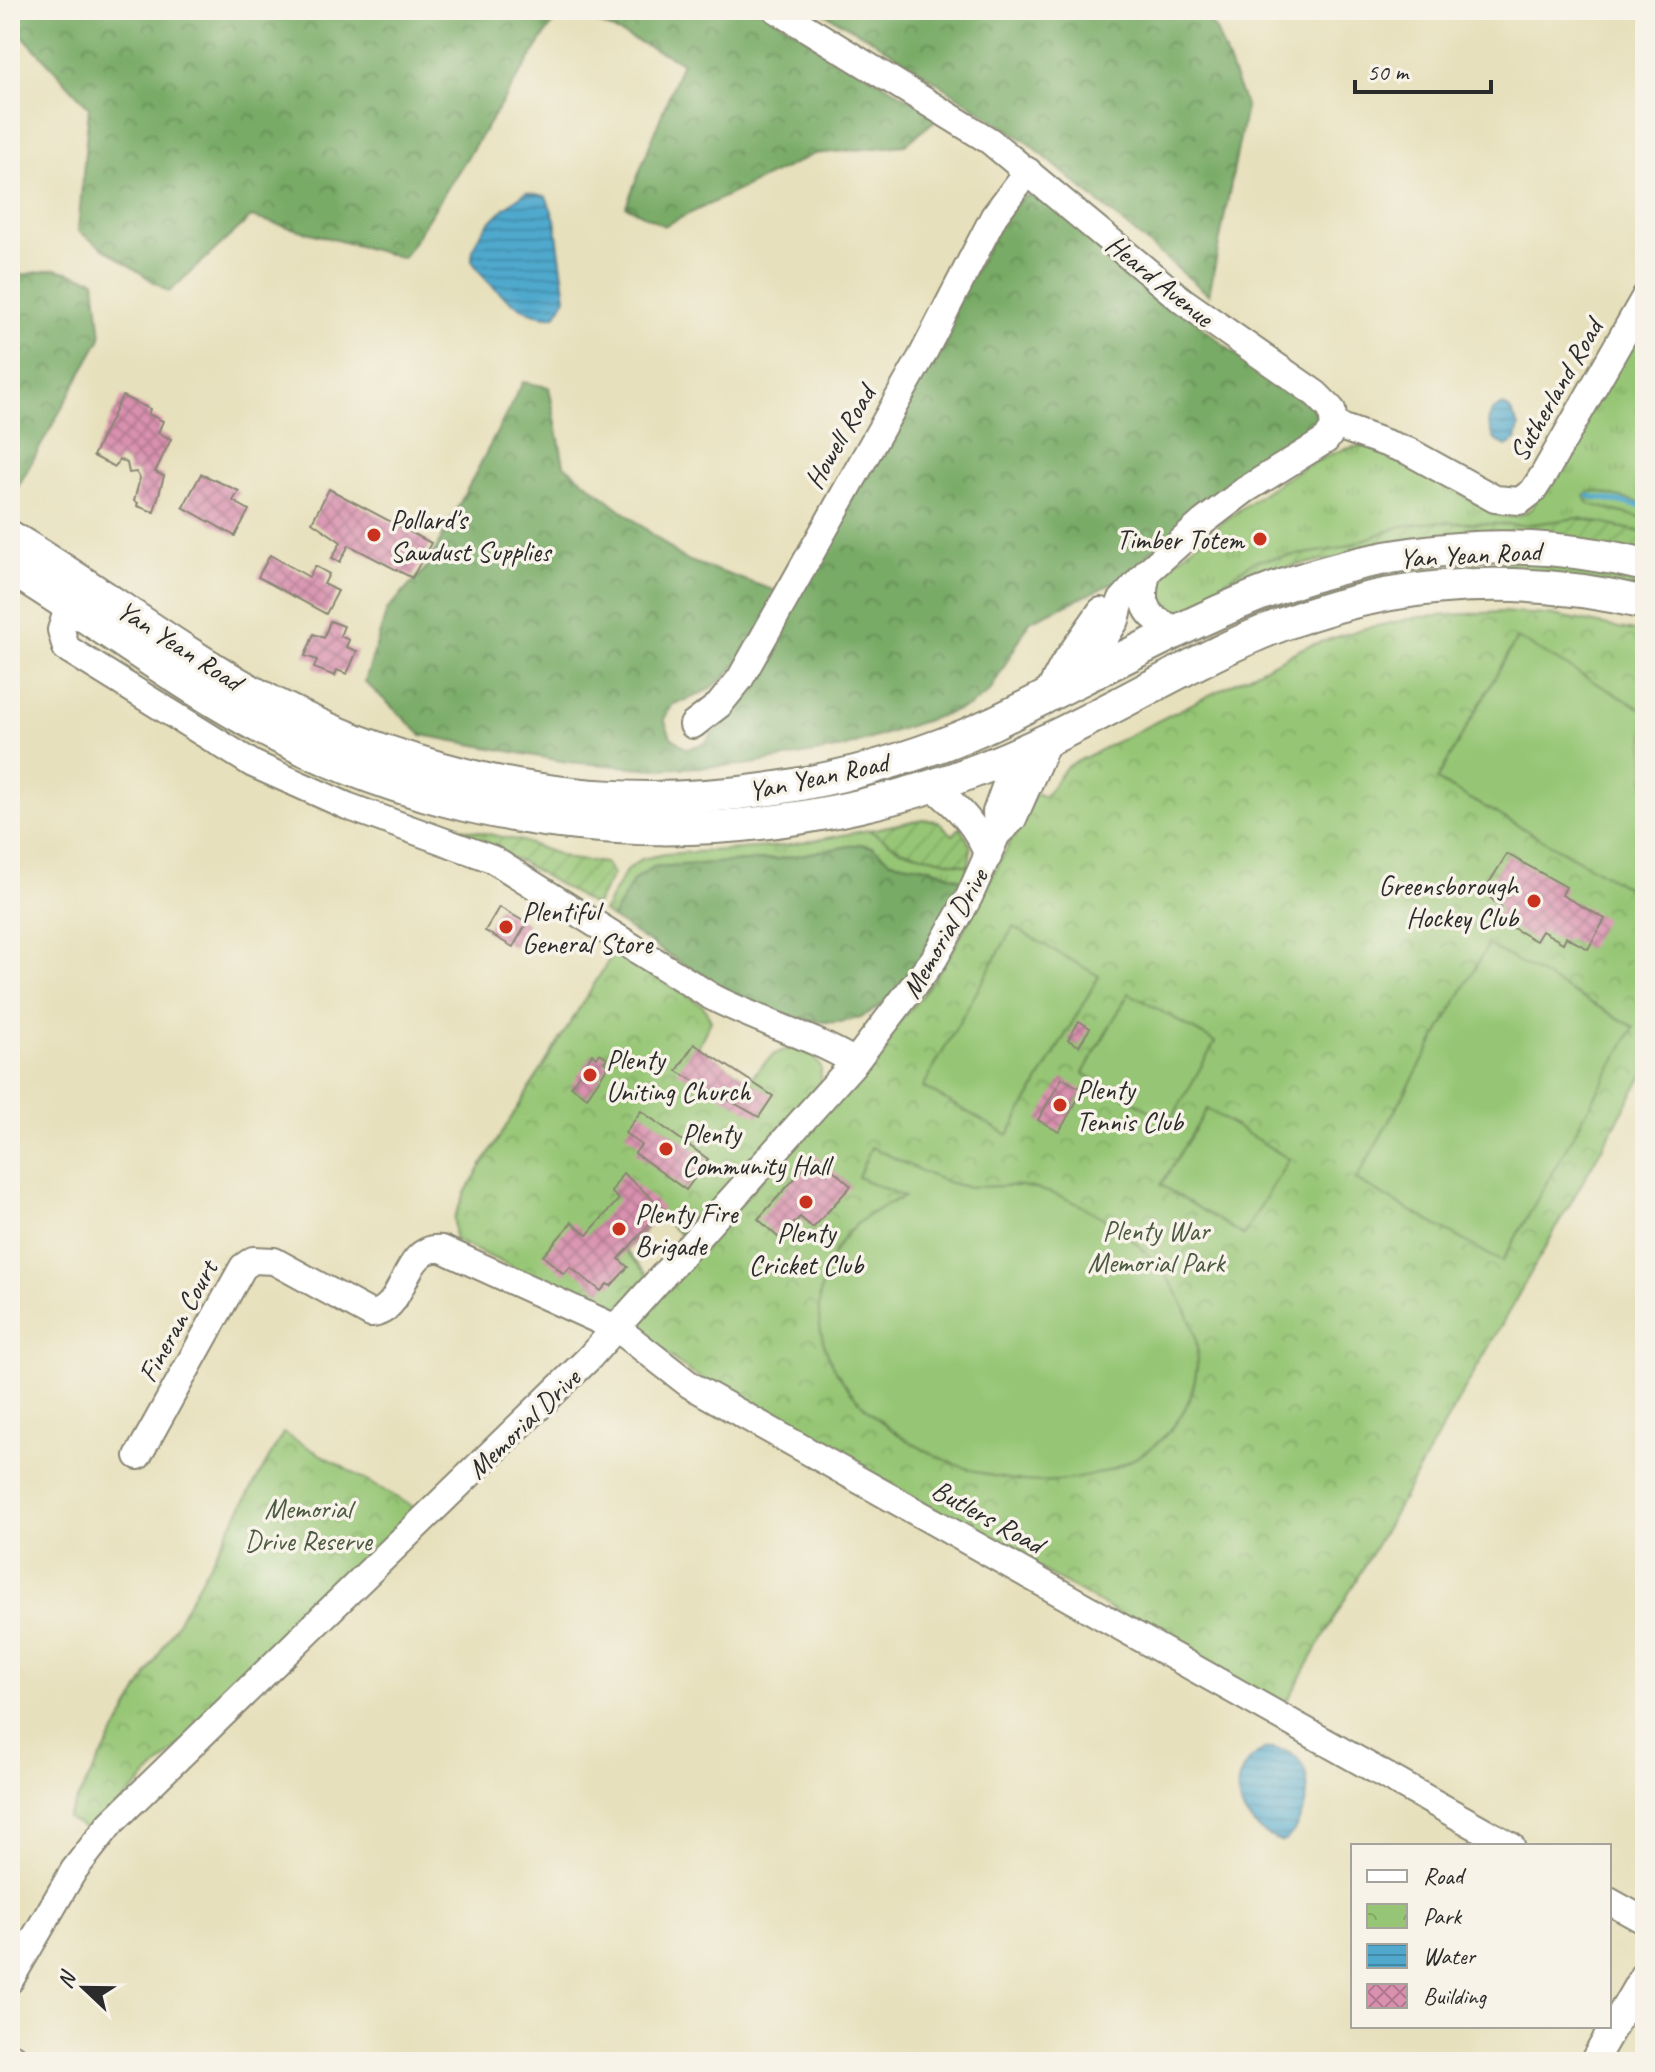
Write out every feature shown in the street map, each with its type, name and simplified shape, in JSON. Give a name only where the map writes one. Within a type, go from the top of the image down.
[{"type":"main road","name":"Yan Yean Road","points":[[10,537],[216,670],[293,713],[423,764],[530,788],[643,798],[717,795],[789,786],[862,771],[938,746],[1044,701],[1078,681],[1238,604],[1301,579],[1414,553],[1530,548],[1601,556],[1645,565]]},
{"type":"main road","name":"Yan Yean Road","points":[[10,568],[277,736],[382,782],[473,809],[583,826],[634,830],[714,829],[834,814],[933,787],[1048,740],[1282,625],[1400,590],[1481,583],[1569,587],[1645,603]]},
{"type":"main road","name":"Memorial Drive","points":[[1048,740],[1078,681]]},
{"type":"main road","points":[[1017,754],[1044,701]]},
{"type":"street","name":"Heard Avenue","points":[[777,10],[990,141],[1183,301],[1325,401],[1334,414],[1335,425]]},
{"type":"street","name":"Howell Road","points":[[693,725],[719,705],[740,679],[922,356],[994,216],[1028,171]]},
{"type":"street","name":"Sutherland Road","points":[[1335,425],[1397,446],[1506,502],[1528,496],[1544,474],[1645,297]]},
{"type":"street","points":[[1078,681],[1116,620],[1121,601],[1148,571],[1245,490],[1326,440],[1335,425]]},
{"type":"street","points":[[1148,571],[1144,591],[1150,615],[1158,623],[1183,631]]},
{"type":"street","points":[[1044,701],[1063,665],[1103,610],[1114,601],[1121,601]]},
{"type":"street","points":[[69,605],[61,630],[66,648],[224,748],[297,785],[492,859],[712,997],[758,1019],[787,1027],[805,1024],[845,1035],[862,1054]]},
{"type":"street","name":"Memorial Drive","points":[[10,1980],[74,1870],[132,1801],[618,1329],[862,1054],[934,959],[992,845],[1013,819],[1048,740]]},
{"type":"street","name":"Memorial Drive","points":[[992,845],[996,812],[1017,754]]},
{"type":"street","points":[[933,787],[952,802],[992,845]]},
{"type":"street","name":"Butlers Road","points":[[433,1248],[450,1252],[618,1329],[690,1385],[1507,1844]]},
{"type":"street","name":"Fineran Court","points":[[138,1456],[243,1267],[253,1260],[274,1261],[363,1311],[380,1313],[387,1307],[416,1258],[433,1248]]},
{"type":"street","points":[[1611,1902],[1645,1921]]},
{"type":"street","points":[[1593,2062],[1645,1972]]},
{"type":"green space","points":[[10,10],[561,10],[403,258],[251,217],[169,292],[78,231],[89,107],[10,22]]},
{"type":"green space","points":[[570,10],[761,10],[939,117],[905,145],[814,154],[664,226],[626,206],[682,62]]},
{"type":"green space","points":[[818,10],[1198,10],[1216,30],[1246,107],[1209,295],[1027,142],[873,40]]},
{"type":"green space","points":[[1023,196],[1043,196],[1246,363],[1312,407],[1319,421],[1307,437],[1186,519],[1120,580],[1030,621],[990,691],[970,706],[843,748],[745,765],[657,769],[567,762],[422,735],[365,682],[387,610],[426,568],[523,382],[549,387],[564,465],[684,559],[779,592],[739,662],[712,687],[673,704],[664,719],[671,737],[687,749],[705,743],[725,719],[759,664],[1002,221]]},
{"type":"green space","points":[[56,269],[95,280],[101,338],[10,501],[10,277]]},
{"type":"green space","points":[[1645,311],[1645,550],[1328,560],[1279,568],[1248,580],[1209,608],[1173,616],[1159,608],[1154,587],[1157,581],[1196,544],[1290,475],[1349,448],[1370,447],[1388,453],[1505,517],[1519,516],[1531,509]]},
{"type":"green space","points":[[1594,491],[1645,504],[1645,519],[1589,504],[1584,495]]},
{"type":"green space","points":[[1579,518],[1645,533],[1645,550],[1328,560],[1274,571],[1249,581],[1225,596],[1225,581],[1254,561],[1338,549],[1402,526],[1436,522],[1524,525]]},
{"type":"green space","points":[[1535,559],[1645,580],[1645,588],[1298,607],[1253,618],[1249,611],[1374,571]]},
{"type":"green space","name":"Plenty War Memorial Park","points":[[1502,612],[1559,616],[1645,633],[1645,1072],[1284,1707],[690,1372],[642,1335],[641,1318],[920,998],[953,950],[1036,793],[1044,797],[1066,767],[1305,647],[1362,629],[1419,617]]},
{"type":"green space","points":[[1517,638],[1645,711],[1645,897],[1437,780]]},
{"type":"green space","points":[[923,819],[937,821],[953,835],[961,827],[971,847],[969,866],[902,850],[869,830]]},
{"type":"green space","points":[[455,827],[522,841],[570,859],[605,863],[613,874],[595,906],[521,862],[444,828]]},
{"type":"green space","points":[[869,830],[902,850],[969,866],[963,880],[931,868],[891,861],[872,847],[860,844],[778,859],[653,867],[634,880],[612,918],[603,912],[626,871],[641,859],[665,854],[785,846]]},
{"type":"green space","points":[[860,844],[872,847],[891,861],[931,868],[963,880],[925,953],[900,987],[869,1013],[841,1022],[808,1020],[773,1010],[736,994],[666,954],[612,918],[634,880],[653,867],[778,859]]},
{"type":"green space","points":[[1013,927],[1099,976],[1008,1135],[923,1087]]},
{"type":"green space","points":[[1488,945],[1634,1027],[1502,1262],[1356,1180]]},
{"type":"green space","points":[[614,952],[703,1006],[711,1020],[698,1047],[749,1081],[769,1059],[792,1049],[812,1055],[821,1067],[821,1083],[685,1238],[657,1216],[626,1251],[648,1276],[617,1312],[612,1313],[454,1240],[454,1218],[466,1191]]},
{"type":"green space","points":[[1129,993],[1215,1042],[1170,1122],[1083,1073]]},
{"type":"green space","points":[[1207,1109],[1289,1159],[1243,1235],[1161,1185]]},
{"type":"green space","points":[[871,1147],[954,1184],[970,1187],[1021,1186],[1048,1192],[1101,1217],[1147,1254],[1181,1300],[1196,1338],[1197,1365],[1192,1392],[1172,1428],[1142,1454],[1124,1464],[1085,1477],[1044,1482],[986,1474],[946,1460],[907,1440],[873,1414],[844,1383],[826,1348],[819,1310],[827,1268],[840,1243],[867,1216],[904,1197],[858,1177]]},
{"type":"green space","name":"Memorial Drive Reserve","points":[[283,1433],[420,1511],[91,1832],[67,1818]]},
{"type":"water","points":[[526,192],[546,196],[555,219],[566,298],[555,316],[531,312],[507,298],[487,280],[472,260],[473,250],[483,230]]},
{"type":"water","points":[[1503,405],[1510,410],[1519,427],[1516,440],[1507,446],[1495,440],[1488,423],[1492,411]]},
{"type":"water","points":[[1265,1749],[1281,1750],[1292,1755],[1301,1762],[1306,1772],[1307,1797],[1303,1810],[1292,1834],[1283,1842],[1254,1825],[1239,1800],[1241,1773],[1250,1760]]},
{"type":"building","points":[[122,396],[150,409],[148,414],[163,421],[158,433],[171,439],[155,472],[164,476],[154,512],[137,506],[138,503],[134,501],[140,478],[136,472],[129,473],[127,463],[119,459],[115,467],[93,456]]},
{"type":"building","points":[[201,474],[239,491],[233,501],[249,510],[235,536],[183,507]]},
{"type":"building","name":"Pollard's Sawdust Supplies","points":[[329,489],[431,543],[412,578],[349,545],[340,562],[332,558],[341,542],[312,522]]},
{"type":"building","points":[[270,555],[309,577],[315,566],[329,574],[324,584],[338,591],[326,614],[258,577]]},
{"type":"building","points":[[330,621],[344,626],[340,636],[349,640],[346,647],[357,651],[347,674],[337,670],[335,676],[314,668],[317,660],[305,656],[314,634],[324,638]]},
{"type":"building","name":"Greensborough Hockey Club","points":[[1507,854],[1566,887],[1562,895],[1605,919],[1588,949],[1566,937],[1563,943],[1542,931],[1536,941],[1495,918],[1501,908],[1484,891]]},
{"type":"building","name":"Plentiful General Store","points":[[499,907],[527,923],[513,947],[485,931]]},
{"type":"building","points":[[1079,1021],[1090,1028],[1079,1046],[1068,1040]]},
{"type":"building","name":"Plenty Fire Brigade","points":[[694,1044],[773,1096],[759,1117],[677,1071]]},
{"type":"building","name":"Plenty Uniting Church","points":[[600,1053],[607,1058],[604,1062],[609,1065],[587,1097],[571,1086],[592,1054],[597,1058]]},
{"type":"building","name":"Plenty Tennis Club","points":[[1062,1078],[1083,1090],[1059,1132],[1038,1120]]},
{"type":"building","name":"Plenty Community Hall","points":[[641,1111],[708,1159],[686,1190],[635,1153],[641,1145],[625,1133]]},
{"type":"building","name":"Plenty Cricket Club","points":[[816,1155],[851,1186],[813,1228],[800,1217],[780,1239],[758,1219]]},
{"type":"building","name":"Plenty Fire Brigade","points":[[623,1173],[663,1208],[619,1259],[628,1267],[611,1286],[607,1284],[601,1291],[570,1267],[564,1274],[543,1256],[572,1222],[587,1235],[619,1199],[611,1192]]},
{"type":"waterway","points":[[1589,496],[1645,507]]},
{"type":"place","name":"Pollard's Sawdust Supplies","points":[[374,535]]},
{"type":"place","name":"Timber Totem","points":[[1260,539]]},
{"type":"place","name":"Greensborough Hockey Club","points":[[1534,901]]},
{"type":"place","name":"Plentiful General Store","points":[[506,927]]},
{"type":"place","name":"Plenty Uniting Church","points":[[590,1075]]},
{"type":"place","name":"Plenty Tennis Club","points":[[1060,1105]]},
{"type":"place","name":"Plenty Community Hall","points":[[666,1149]]},
{"type":"place","name":"Plenty Cricket Club","points":[[806,1202]]},
{"type":"place","name":"Plenty Fire Brigade","points":[[619,1229]]}]
